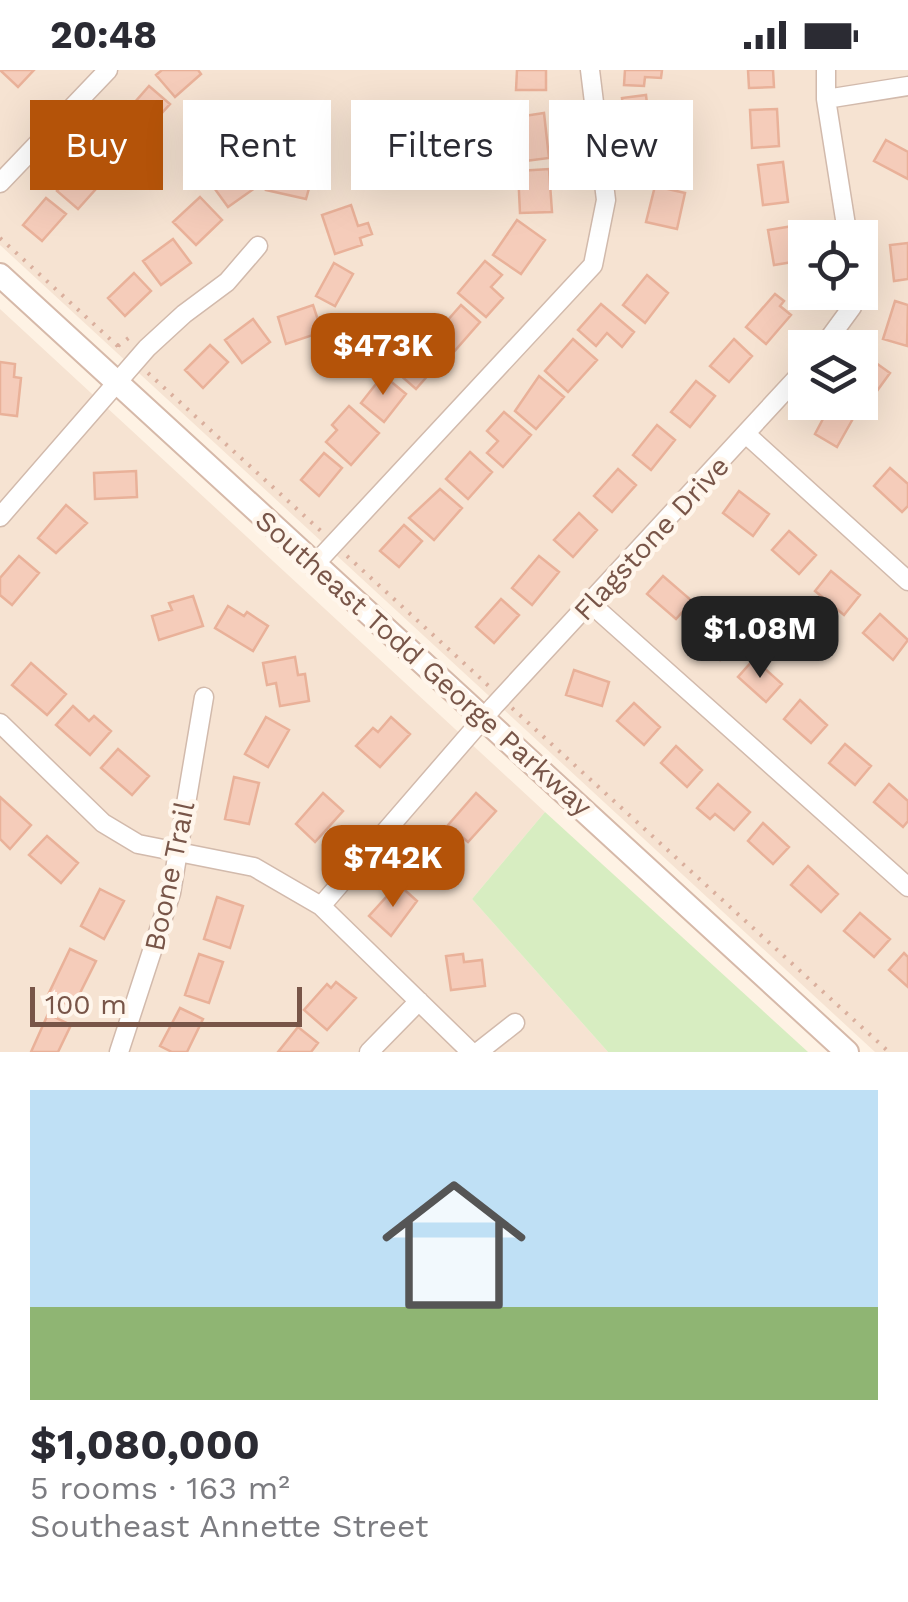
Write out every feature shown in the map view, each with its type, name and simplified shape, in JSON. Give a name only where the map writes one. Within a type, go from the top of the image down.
[{"type":"main road","name":"Southeast Todd George Parkway","points":[[0,275],[315,564],[490,712],[847,1052]]},
{"type":"street","points":[[0,183],[108,70]]},
{"type":"street","points":[[315,564],[593,265],[606,200],[590,70]]},
{"type":"street","points":[[826,70],[826,99],[845,220]]},
{"type":"street","points":[[826,99],[908,86]]},
{"type":"street","points":[[0,517],[147,348],[227,282],[258,246]]},
{"type":"street","name":"Flagstone Drive","points":[[321,906],[490,712],[788,388]]},
{"type":"street","points":[[747,435],[908,582]]},
{"type":"street","points":[[590,603],[908,887]]},
{"type":"street","name":"Boone Trail","points":[[119,1052],[162,928],[204,697]]},
{"type":"street","points":[[0,723],[103,823],[138,844],[254,867],[321,906],[475,1052],[515,1023]]},
{"type":"street","points":[[369,1052],[419,1001]]},
{"type":"path","points":[[0,238],[118,346]]},
{"type":"path","points":[[148,374],[314,524]]},
{"type":"path","points":[[347,556],[486,684]]},
{"type":"path","points":[[516,712],[889,1052]]},
{"type":"shaded area","points":[[0,70],[908,70],[908,1052],[875,1052],[0,245]]},
{"type":"shaded area","points":[[0,309],[545,812],[472,899],[608,1052],[0,1052]]},
{"type":"green space","points":[[545,812],[808,1052],[608,1052],[472,899]]},
{"type":"building","points":[[0,70],[34,70],[18,87]]},
{"type":"building","points":[[162,70],[198,70],[201,74],[175,97],[156,75]]},
{"type":"building","points":[[517,70],[546,70],[546,90],[516,90]]},
{"type":"building","points":[[625,70],[662,70],[661,78],[645,77],[644,86],[624,85]]},
{"type":"building","points":[[748,70],[773,70],[774,87],[749,88]]},
{"type":"building","points":[[149,86],[170,104],[163,112],[163,100],[137,100]]},
{"type":"building","points":[[646,95],[647,100],[622,100]]},
{"type":"building","points":[[777,109],[779,146],[752,148],[750,110]]},
{"type":"building","points":[[544,113],[549,158],[529,160],[529,115]]},
{"type":"building","points":[[886,140],[908,152],[908,179],[874,161]]},
{"type":"building","points":[[783,162],[788,202],[763,205],[758,165]]},
{"type":"building","points":[[549,169],[552,212],[520,213],[519,190],[529,190],[529,170]]},
{"type":"building","points":[[58,190],[95,190],[78,209]]},
{"type":"building","points":[[216,190],[252,190],[228,207]]},
{"type":"building","points":[[266,190],[309,190],[306,199]]},
{"type":"building","points":[[654,190],[685,193],[677,229],[646,222]]},
{"type":"building","points":[[200,197],[222,220],[196,245],[173,222]]},
{"type":"building","points":[[46,198],[66,214],[42,241],[23,225]]},
{"type":"building","points":[[351,205],[358,226],[368,223],[372,234],[360,238],[362,245],[335,254],[322,215]]},
{"type":"building","points":[[517,220],[545,240],[521,274],[493,255]]},
{"type":"building","points":[[788,227],[788,263],[774,265],[768,230]]},
{"type":"building","points":[[173,239],[191,263],[161,285],[143,261]]},
{"type":"building","points":[[908,243],[908,279],[894,281],[890,245]]},
{"type":"building","points":[[485,261],[502,275],[491,287],[503,298],[486,317],[458,293]]},
{"type":"building","points":[[334,263],[353,274],[335,306],[316,296]]},
{"type":"building","points":[[134,273],[151,291],[125,316],[108,298]]},
{"type":"building","points":[[647,275],[668,293],[645,323],[623,305]]},
{"type":"building","points":[[775,294],[784,301],[780,306],[791,315],[766,344],[746,327]]},
{"type":"building","points":[[895,301],[908,305],[907,346],[883,339]]},
{"type":"building","points":[[601,304],[634,332],[622,347],[607,333],[596,346],[578,330]]},
{"type":"building","points":[[313,305],[322,332],[286,344],[278,317]]},
{"type":"building","points":[[461,305],[480,322],[452,354],[433,337]]},
{"type":"building","points":[[253,319],[270,342],[242,363],[225,340]]},
{"type":"building","points":[[420,336],[444,357],[416,389],[392,368]]},
{"type":"building","points":[[573,339],[597,360],[568,392],[545,371]]},
{"type":"building","points":[[734,339],[752,356],[729,382],[710,366]]},
{"type":"building","points":[[210,345],[228,362],[203,388],[185,370]]},
{"type":"building","points":[[0,362],[15,364],[14,377],[21,378],[17,416],[0,414]]},
{"type":"building","points":[[878,364],[890,373],[878,390]]},
{"type":"building","points":[[383,375],[406,394],[384,422],[361,403]]},
{"type":"building","points":[[539,376],[564,397],[536,429],[515,411]]},
{"type":"building","points":[[696,381],[715,396],[690,427],[671,412]]},
{"type":"building","points":[[349,406],[379,433],[351,465],[326,442],[337,430],[332,425]]},
{"type":"building","points":[[504,412],[531,435],[503,467],[487,453],[498,441],[487,431]]},
{"type":"building","points":[[822,420],[852,420],[837,447],[815,434]]},
{"type":"building","points":[[657,425],[675,440],[651,470],[633,455]]},
{"type":"building","points":[[470,452],[492,472],[468,499],[446,479]]},
{"type":"building","points":[[324,453],[342,468],[319,496],[301,480]]},
{"type":"building","points":[[890,468],[908,484],[908,506],[902,512],[874,486]]},
{"type":"building","points":[[618,469],[636,485],[612,512],[594,496]]},
{"type":"building","points":[[136,471],[137,497],[95,499],[94,473]]},
{"type":"building","points":[[440,489],[462,508],[434,540],[409,518]]},
{"type":"building","points":[[739,491],[769,514],[753,536],[723,513]]},
{"type":"building","points":[[66,505],[87,523],[56,553],[38,538]]},
{"type":"building","points":[[579,513],[597,530],[573,557],[554,540]]},
{"type":"building","points":[[404,525],[422,541],[399,567],[380,551]]},
{"type":"building","points":[[789,531],[816,555],[799,574],[772,550]]},
{"type":"building","points":[[19,556],[39,573],[12,605],[0,595],[0,578]]},
{"type":"building","points":[[539,556],[559,572],[532,605],[512,588]]},
{"type":"building","points":[[831,571],[860,595],[844,615],[815,591]]},
{"type":"building","points":[[663,576],[692,601],[676,619],[647,594]]},
{"type":"building","points":[[193,596],[203,626],[159,640],[152,616],[172,610],[169,603]]},
{"type":"building","points":[[501,599],[519,615],[494,643],[476,627]]},
{"type":"building","points":[[228,606],[244,616],[247,612],[268,626],[253,651],[215,628]]},
{"type":"building","points":[[880,614],[908,640],[893,660],[863,633]]},
{"type":"building","points":[[710,618],[736,641],[720,660],[693,636]]},
{"type":"building","points":[[295,657],[298,675],[305,674],[309,701],[280,706],[276,683],[267,685],[263,663]]},
{"type":"building","points":[[754,659],[782,684],[766,702],[738,677]]},
{"type":"building","points":[[31,663],[66,694],[47,715],[12,685]]},
{"type":"building","points":[[574,670],[609,682],[602,706],[566,695]]},
{"type":"building","points":[[800,700],[827,725],[811,743],[784,719]]},
{"type":"building","points":[[634,703],[660,727],[644,745],[617,721]]},
{"type":"building","points":[[73,706],[89,721],[94,716],[111,731],[90,755],[56,725]]},
{"type":"building","points":[[266,717],[289,730],[268,767],[245,754]]},
{"type":"building","points":[[391,717],[410,734],[380,767],[356,746],[373,728],[378,732]]},
{"type":"building","points":[[845,744],[871,766],[855,785],[829,763]]},
{"type":"building","points":[[676,746],[702,770],[687,787],[661,763]]},
{"type":"building","points":[[118,749],[149,776],[132,795],[101,768]]},
{"type":"building","points":[[234,777],[259,783],[249,824],[225,819]]},
{"type":"building","points":[[718,784],[750,812],[734,830],[715,814],[710,819],[697,808]]},
{"type":"building","points":[[889,784],[908,801],[908,821],[903,827],[874,802]]},
{"type":"building","points":[[323,793],[343,811],[315,842],[296,824]]},
{"type":"building","points":[[476,793],[496,811],[468,842],[448,825]]},
{"type":"building","points":[[0,797],[31,825],[10,849],[0,839]]},
{"type":"building","points":[[763,823],[789,847],[773,864],[748,841]]},
{"type":"building","points":[[47,836],[78,863],[61,883],[29,855]]},
{"type":"building","points":[[439,836],[458,853],[429,885],[410,868]]},
{"type":"building","points":[[808,866],[838,894],[821,912],[791,885]]},
{"type":"building","points":[[398,884],[417,901],[391,936],[369,916]]},
{"type":"building","points":[[100,889],[124,901],[104,939],[81,926]]},
{"type":"building","points":[[217,897],[243,906],[230,948],[204,939]]},
{"type":"building","points":[[860,913],[890,939],[874,957],[844,931]]},
{"type":"building","points":[[70,949],[96,961],[73,1007],[48,995]]},
{"type":"building","points":[[904,953],[908,957],[908,987],[889,970]]},
{"type":"building","points":[[199,954],[223,962],[209,1003],[185,995]]},
{"type":"building","points":[[463,954],[464,962],[482,960],[485,986],[451,990],[446,956]]},
{"type":"building","points":[[336,982],[356,998],[327,1030],[304,1010],[327,984],[331,988]]},
{"type":"building","points":[[180,1008],[203,1019],[187,1052],[172,1052],[160,1046]]},
{"type":"building","points":[[48,1014],[71,1025],[58,1052],[31,1052]]},
{"type":"building","points":[[298,1027],[318,1043],[311,1052],[278,1052]]}]
